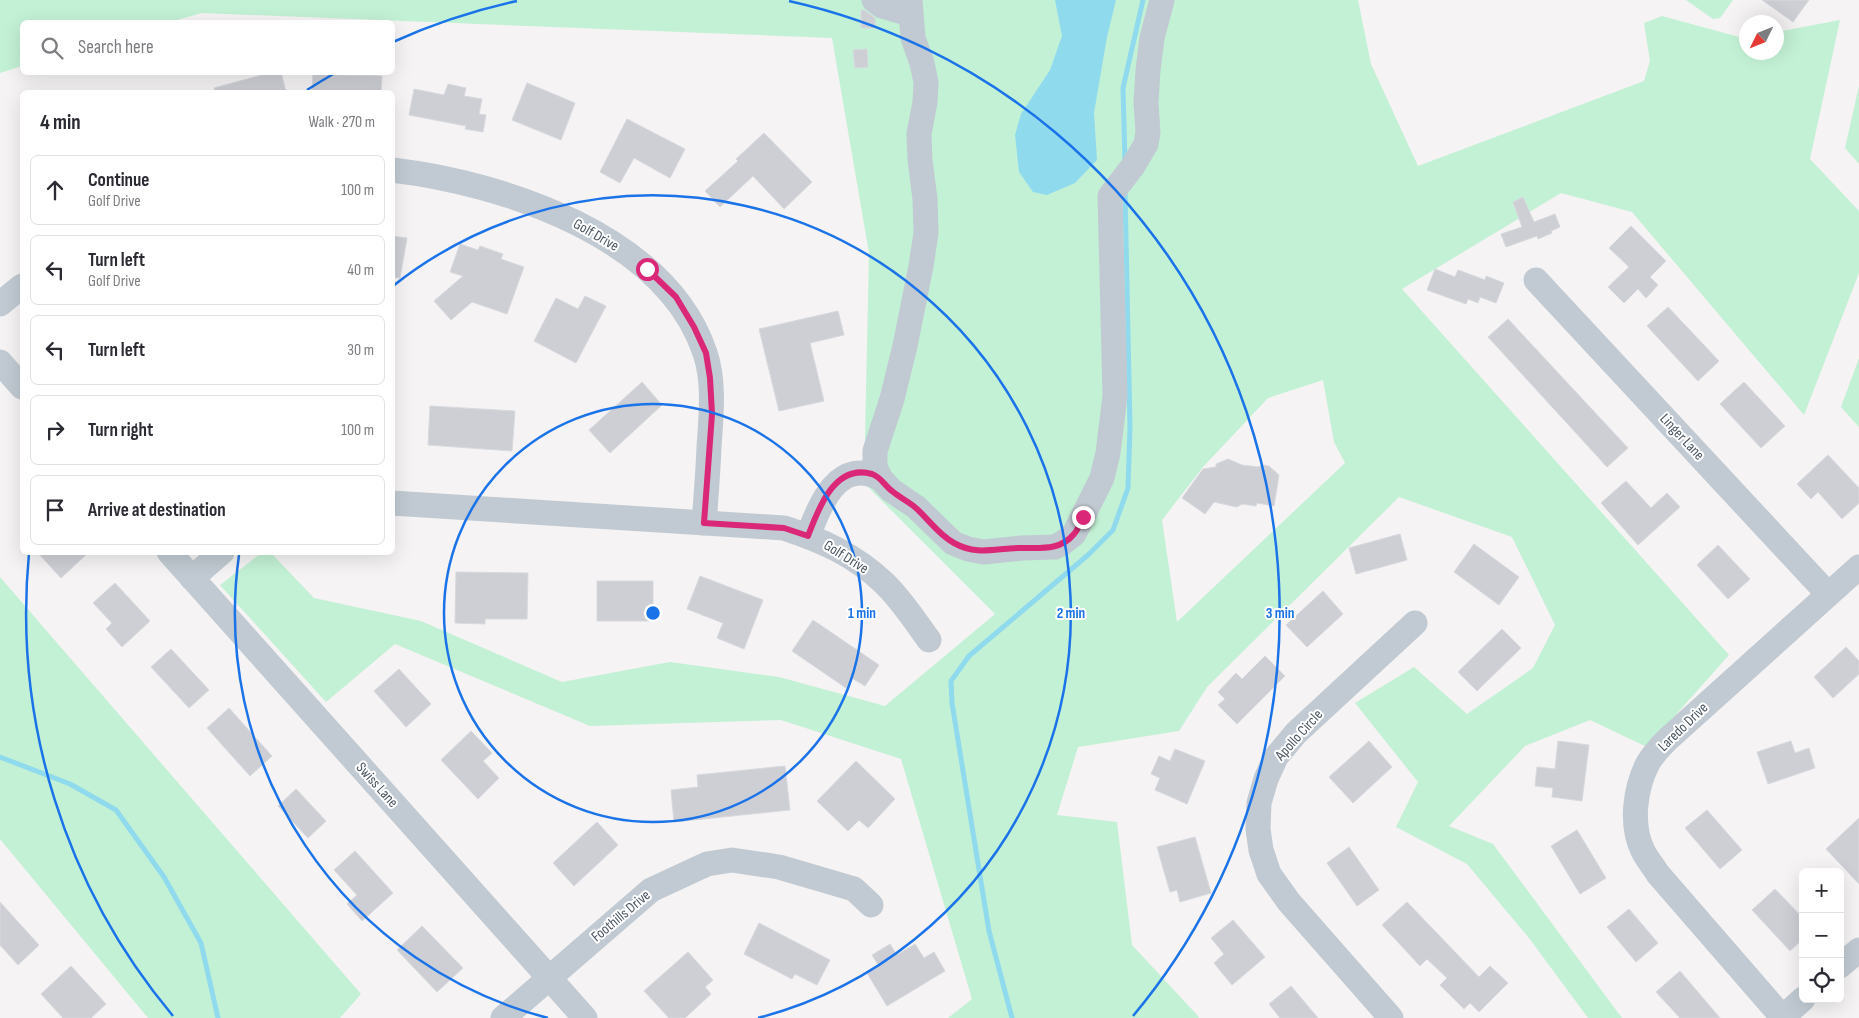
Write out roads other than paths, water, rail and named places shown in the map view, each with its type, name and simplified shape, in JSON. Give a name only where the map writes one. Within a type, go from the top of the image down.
[{"type":"street","points":[[874,0],[882,6],[910,7],[914,38],[926,82],[925,102],[919,134],[926,233],[922,266],[892,399],[875,451],[875,467],[881,479],[891,490],[916,507],[953,542],[968,549],[984,552],[1055,547],[1074,534],[1102,478],[1108,453],[1114,406],[1110,196],[1133,166],[1146,144],[1148,132],[1146,103],[1148,70],[1152,38],[1162,0]]},
{"type":"street","name":"Golf Drive","points":[[395,171],[468,184],[534,203],[617,246],[647,269],[676,297],[694,327],[706,353],[710,378],[712,414],[704,523]]},
{"type":"street","name":"Linger Lane","points":[[1536,280],[1828,594]]},
{"type":"street","points":[[0,304],[20,288]]},
{"type":"street","points":[[0,362],[20,385]]},
{"type":"street","points":[[808,536],[820,507],[833,486],[843,478],[856,473],[872,474],[881,479]]},
{"type":"street","name":"Golf Drive","points":[[395,503],[784,528],[808,536],[848,555],[884,583],[930,640]]},
{"type":"street","name":"Swiss Lane","points":[[172,555],[585,1018]]},
{"type":"street","points":[[192,578],[219,555]]},
{"type":"street","name":"Laredo Drive","points":[[1783,1018],[1658,874],[1642,849],[1637,828],[1636,806],[1639,786],[1649,762],[1668,739],[1859,567]]},
{"type":"street","name":"Apollo Circle","points":[[1391,1018],[1289,902],[1268,874],[1261,850],[1258,829],[1259,803],[1266,779],[1276,757],[1291,739],[1415,623]]},
{"type":"street","name":"Foothills Drive","points":[[503,1018],[651,890],[707,864],[732,860],[779,867],[854,889],[872,905]]},
{"type":"street","points":[[1844,963],[1859,950]]},
{"type":"street","points":[[1783,1018],[1799,1003]]},
{"type":"water","points":[[1055,0],[1116,0],[1107,37],[1094,113],[1097,160],[1075,183],[1047,195],[1033,192],[1019,172],[1015,135],[1021,114],[1050,70],[1062,36]]},
{"type":"waterway","points":[[1125,162],[1123,88],[1143,0]]},
{"type":"waterway","points":[[1012,1018],[989,931],[952,703],[951,681],[969,656],[1088,555],[1113,530],[1128,488],[1130,427],[1125,191]]},
{"type":"waterway","points":[[0,757],[70,784],[116,810],[164,877],[201,943],[218,1018]]}]
